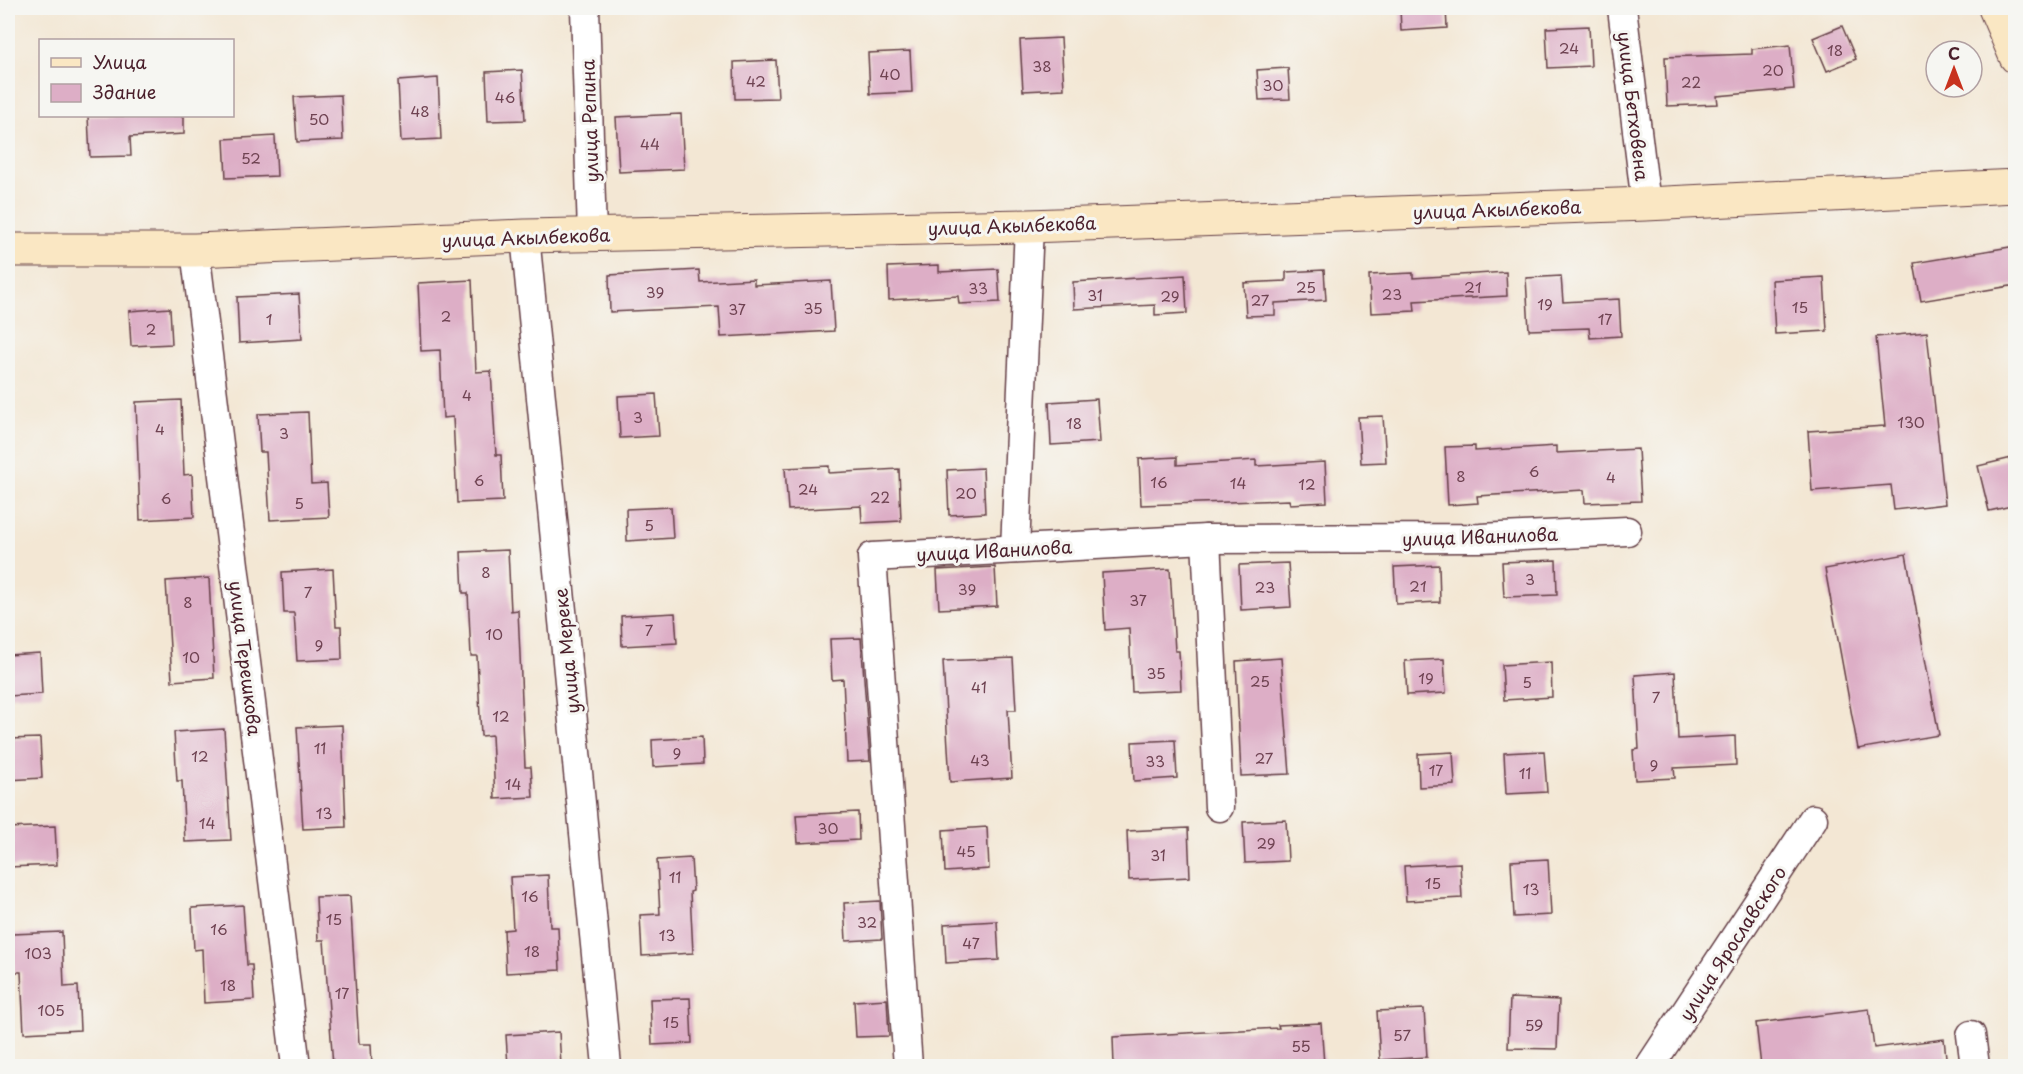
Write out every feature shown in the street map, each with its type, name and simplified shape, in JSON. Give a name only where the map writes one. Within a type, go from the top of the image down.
[{"type":"street","name":"улица Репина","points":[[585,8],[592,235]]},
{"type":"street","name":"улица Бетховена","points":[[1622,8],[1646,204]]},
{"type":"street","points":[[1995,8],[2016,57]]},
{"type":"street","name":"улица Акылбекова","points":[[8,250],[195,250],[525,236],[1029,226],[1646,204],[2016,186]]},
{"type":"street","points":[[1015,549],[1029,226]]},
{"type":"street","name":"улица Мереке","points":[[525,236],[607,1066]]},
{"type":"street","name":"улица Терешкова","points":[[195,250],[296,1066]]},
{"type":"street","name":"улица Иванилова","points":[[908,1066],[872,557],[1206,539],[1480,538],[1628,531]]},
{"type":"street","points":[[1206,539],[1219,807]]},
{"type":"street","name":"улица Ярославского","points":[[1650,1066],[1813,819]]},
{"type":"street","points":[[1971,1035],[1975,1066]]},
{"type":"building","points":[[1400,8],[1446,8],[1447,28],[1401,31]]},
{"type":"building","points":[[1589,26],[1591,66],[1548,68],[1546,28]]},
{"type":"building","points":[[1842,26],[1856,59],[1827,71],[1813,38]]},
{"type":"building","points":[[1061,38],[1064,89],[1023,91],[1020,40]]},
{"type":"building","points":[[1790,45],[1794,89],[1717,96],[1718,104],[1667,106],[1665,57],[1752,54],[1752,49]]},
{"type":"building","points":[[910,51],[912,92],[870,94],[868,53]]},
{"type":"building","points":[[776,60],[778,98],[735,99],[734,62]]},
{"type":"building","points":[[1288,68],[1290,99],[1259,100],[1257,70]]},
{"type":"building","points":[[522,70],[525,120],[488,121],[486,72]]},
{"type":"building","points":[[438,78],[441,139],[401,141],[398,81]]},
{"type":"building","points":[[341,95],[343,140],[297,142],[294,97]]},
{"type":"building","points":[[681,114],[684,169],[619,172],[616,117]]},
{"type":"building","points":[[88,117],[184,117],[184,134],[130,137],[131,156],[90,157]]},
{"type":"building","points":[[275,136],[277,176],[226,178],[224,139]]},
{"type":"building","points":[[2016,246],[2016,285],[1921,301],[1914,263]]},
{"type":"building","points":[[939,265],[939,272],[998,269],[1000,302],[959,304],[958,296],[889,300],[888,267]]},
{"type":"building","points":[[699,270],[700,282],[754,279],[754,285],[831,281],[834,331],[721,337],[719,307],[610,312],[609,275]]},
{"type":"building","points":[[1324,270],[1326,300],[1275,303],[1275,315],[1246,316],[1244,283],[1286,281],[1286,272]]},
{"type":"building","points":[[1506,272],[1507,296],[1414,301],[1415,311],[1371,313],[1369,275],[1413,273],[1413,278]]},
{"type":"building","points":[[1185,275],[1187,313],[1155,315],[1155,305],[1074,309],[1073,282]]},
{"type":"building","points":[[1561,276],[1563,302],[1619,299],[1621,336],[1590,338],[1589,328],[1529,330],[1526,278]]},
{"type":"building","points":[[1824,277],[1827,331],[1775,334],[1772,280]]},
{"type":"building","points":[[472,280],[476,372],[491,371],[496,455],[501,455],[503,501],[457,503],[453,417],[443,418],[440,350],[421,351],[418,283]]},
{"type":"building","points":[[299,294],[302,339],[239,343],[237,297]]},
{"type":"building","points":[[170,308],[172,344],[131,346],[129,311]]},
{"type":"building","points":[[1927,332],[1945,504],[1894,510],[1891,485],[1812,491],[1808,431],[1885,426],[1876,337]]},
{"type":"building","points":[[656,394],[659,436],[620,438],[618,396]]},
{"type":"building","points":[[1097,399],[1100,442],[1051,445],[1049,402]]},
{"type":"building","points":[[181,400],[184,475],[192,474],[194,517],[140,520],[136,402]]},
{"type":"building","points":[[308,412],[311,484],[327,483],[329,517],[270,520],[266,452],[260,452],[258,414]]},
{"type":"building","points":[[1383,416],[1386,462],[1361,463],[1358,417]]},
{"type":"building","points":[[1475,446],[1475,451],[1556,446],[1556,453],[1638,449],[1641,501],[1585,503],[1584,490],[1477,496],[1478,503],[1448,505],[1445,447]]},
{"type":"building","points":[[1177,457],[1177,465],[1256,460],[1256,466],[1325,462],[1327,502],[1290,504],[1289,500],[1141,505],[1139,459]]},
{"type":"building","points":[[2016,457],[2016,505],[1989,511],[1978,466]]},
{"type":"building","points":[[829,466],[829,473],[899,469],[901,521],[862,523],[861,506],[788,510],[785,468]]},
{"type":"building","points":[[983,468],[985,513],[949,515],[947,470]]},
{"type":"building","points":[[671,507],[673,538],[627,541],[626,509]]},
{"type":"building","points":[[508,550],[511,611],[518,610],[525,767],[531,767],[533,797],[495,799],[492,735],[481,736],[477,656],[471,656],[468,593],[463,593],[461,552]]},
{"type":"building","points":[[1906,554],[1939,735],[1858,749],[1825,569]]},
{"type":"building","points":[[1556,560],[1557,595],[1504,597],[1502,562]]},
{"type":"building","points":[[1288,563],[1291,607],[1241,610],[1239,565]]},
{"type":"building","points":[[1439,565],[1440,602],[1396,604],[1394,567]]},
{"type":"building","points":[[995,567],[997,606],[939,609],[937,570]]},
{"type":"building","points":[[333,569],[336,626],[341,626],[342,659],[297,661],[294,613],[284,613],[282,572]]},
{"type":"building","points":[[1170,569],[1175,651],[1179,651],[1181,690],[1132,692],[1129,628],[1105,630],[1102,573]]},
{"type":"building","points":[[209,578],[214,678],[172,681],[166,581]]},
{"type":"building","points":[[675,613],[677,643],[622,646],[621,616]]},
{"type":"building","points":[[861,638],[870,761],[847,762],[843,679],[832,680],[830,639]]},
{"type":"building","points":[[40,653],[42,694],[8,696],[8,655]]},
{"type":"building","points":[[1013,658],[1016,710],[1008,710],[1012,778],[950,782],[943,661]]},
{"type":"building","points":[[1281,658],[1290,774],[1241,776],[1236,661]]},
{"type":"building","points":[[1444,659],[1446,693],[1407,695],[1405,661]]},
{"type":"building","points":[[1551,662],[1552,697],[1504,700],[1502,665]]},
{"type":"building","points":[[1675,672],[1678,739],[1735,736],[1736,765],[1674,768],[1675,778],[1635,780],[1633,750],[1639,749],[1635,675]]},
{"type":"building","points":[[342,725],[346,827],[303,829],[297,727]]},
{"type":"building","points":[[224,729],[231,840],[185,842],[182,781],[177,781],[174,732]]},
{"type":"building","points":[[702,737],[703,764],[653,767],[652,740]]},
{"type":"building","points":[[40,738],[42,778],[8,780],[8,739]]},
{"type":"building","points":[[1175,740],[1177,778],[1134,781],[1132,742]]},
{"type":"building","points":[[1544,751],[1547,792],[1506,794],[1504,753]]},
{"type":"building","points":[[1453,752],[1455,785],[1419,787],[1418,754]]},
{"type":"building","points":[[858,812],[859,840],[798,843],[796,815]]},
{"type":"building","points":[[1286,820],[1288,861],[1245,863],[1243,822]]},
{"type":"building","points":[[55,826],[57,865],[8,867],[8,828]]},
{"type":"building","points":[[987,827],[989,869],[945,872],[943,830]]},
{"type":"building","points":[[1188,828],[1190,877],[1129,880],[1127,831]]},
{"type":"building","points":[[691,858],[693,953],[642,956],[640,915],[660,914],[657,860]]},
{"type":"building","points":[[1548,859],[1551,915],[1514,917],[1511,861]]},
{"type":"building","points":[[1460,863],[1462,898],[1406,901],[1404,866]]},
{"type":"building","points":[[548,875],[550,927],[558,927],[560,970],[506,973],[504,930],[513,929],[510,877]]},
{"type":"building","points":[[350,896],[359,1044],[371,1044],[372,1066],[333,1066],[324,940],[318,940],[316,897]]},
{"type":"building","points":[[880,901],[882,939],[846,941],[844,903]]},
{"type":"building","points":[[243,905],[247,965],[252,965],[254,1000],[204,1003],[202,949],[194,950],[192,908]]},
{"type":"building","points":[[997,921],[999,960],[946,963],[944,924]]},
{"type":"building","points":[[62,932],[64,987],[78,986],[80,1030],[24,1033],[21,972],[14,972],[12,934]]},
{"type":"building","points":[[690,998],[692,1043],[652,1045],[650,999]]},
{"type":"building","points":[[1510,998],[1559,1000],[1557,1049],[1508,1048]]},
{"type":"building","points":[[887,999],[889,1036],[856,1037],[854,1001]]},
{"type":"building","points":[[1424,1009],[1427,1057],[1380,1060],[1377,1011]]},
{"type":"building","points":[[1869,1009],[1874,1048],[1944,1039],[1947,1066],[1761,1066],[1756,1023]]},
{"type":"building","points":[[1321,1023],[1324,1064],[1114,1066],[1113,1037],[1279,1028],[1278,1025]]},
{"type":"building","points":[[559,1032],[561,1066],[508,1066],[506,1035]]}]
